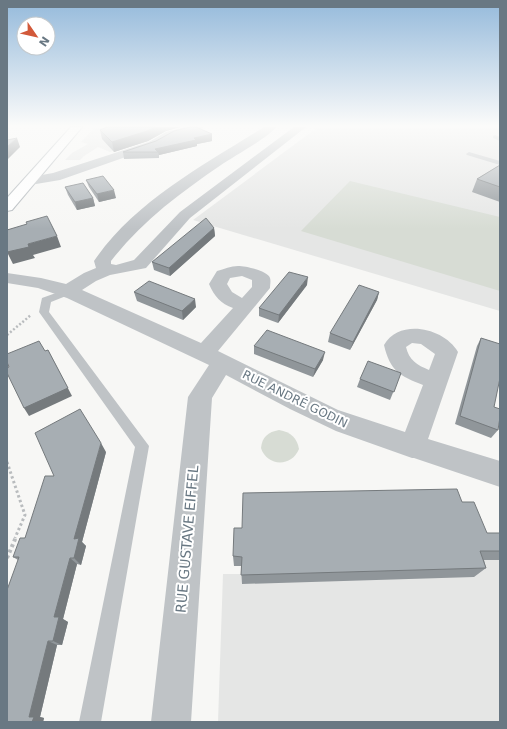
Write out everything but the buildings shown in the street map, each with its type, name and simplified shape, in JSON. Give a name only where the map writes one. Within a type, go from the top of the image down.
[{"type":"main road","points":[[7,194],[33,161]]},
{"type":"main road","points":[[7,207],[47,161]]},
{"type":"street","points":[[30,180],[55,178],[104,161]]},
{"type":"street","points":[[108,270],[103,266],[102,261],[110,249],[156,205],[221,161]]},
{"type":"street","points":[[67,292],[90,277],[108,270],[116,270],[140,264],[185,215],[256,161]]},
{"type":"street","name":"RUE ANDRÉ GODIN","points":[[7,278],[30,280],[98,304],[213,359],[323,415],[345,424],[412,447],[500,474]]},
{"type":"street","points":[[213,359],[246,306]]},
{"type":"street","name":"RUE GUSTAVE EIFFEL","points":[[171,722],[200,397],[213,359]]},
{"type":"street","points":[[412,447],[436,381]]},
{"type":"lane","points":[[67,292],[46,300],[44,312],[142,446],[90,722]]},
{"type":"path","points":[[7,335],[28,317],[45,306]]},
{"type":"path","points":[[7,462],[25,515],[7,558]]},
{"type":"shaded area","points":[[272,161],[500,161],[500,311],[193,220]]},
{"type":"shaded area","points":[[350,181],[500,217],[500,291],[301,231]]},
{"type":"shaded area","points":[[279,430],[287,432],[293,436],[299,449],[296,455],[285,462],[268,459],[261,448],[266,436]]},
{"type":"shaded area","points":[[475,543],[500,543],[500,722],[218,722],[223,574],[242,574]]}]
